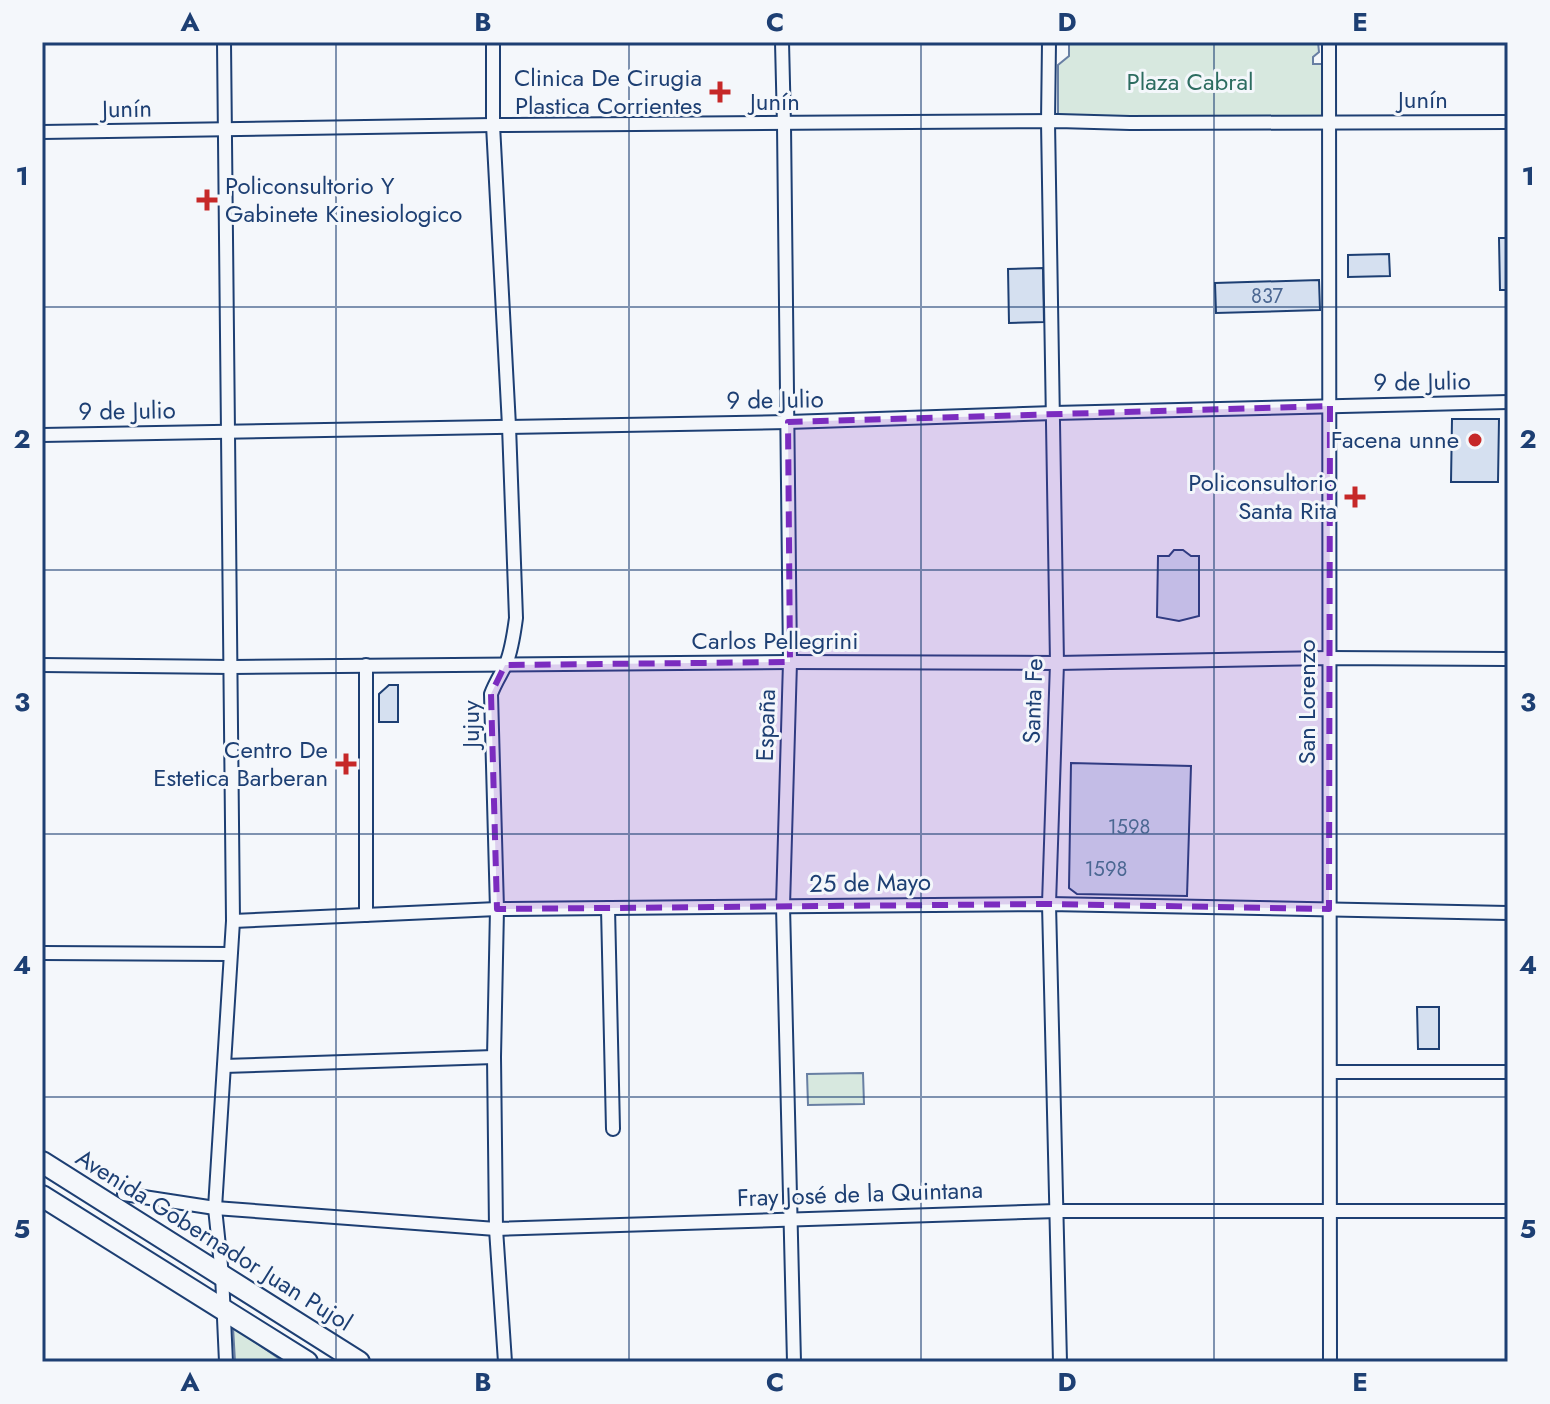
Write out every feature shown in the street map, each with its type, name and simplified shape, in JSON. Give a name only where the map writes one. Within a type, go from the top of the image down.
[{"type":"main road","name":"Avenida Gobernador Juan Pujol","points":[[42,1162],[359,1362]]},
{"type":"main road","points":[[42,1196],[182,1284],[224,1305],[307,1362]]},
{"type":"street","points":[[224,42],[233,921],[215,1208],[226,1362]]},
{"type":"street","name":"Jujuy","points":[[493,42],[493,125],[516,618],[512,646],[491,694],[497,909],[494,1057],[496,1229],[505,1362]]},
{"type":"street","name":"España","points":[[782,42],[790,662],[783,906],[794,1362]]},
{"type":"street","name":"Santa Fe","points":[[1049,42],[1057,663],[1049,904],[1060,1362]]},
{"type":"street","name":"San Lorenzo","points":[[1329,42],[1330,1362]]},
{"type":"street","name":"Junín","points":[[42,132],[493,125],[1508,122]]},
{"type":"street","name":"9 de Julio","points":[[42,435],[788,422],[1508,402]]},
{"type":"street","name":"Carlos Pellegrini","points":[[42,665],[232,667],[1508,659]]},
{"type":"street","points":[[366,665],[366,915]]},
{"type":"street","name":"25 de Mayo","points":[[233,921],[497,909],[1049,904],[1508,913]]},
{"type":"street","points":[[608,908],[613,1129]]},
{"type":"street","points":[[42,953],[230,954]]},
{"type":"street","points":[[224,1066],[494,1057]]},
{"type":"street","points":[[1330,1072],[1508,1072]]},
{"type":"street","name":"Fray José de la Quintana","points":[[124,1194],[215,1208],[496,1229],[1057,1211],[1508,1211]]},
{"type":"highlighted area","points":[[1330,406],[1329,909],[1049,904],[497,909],[491,694],[505,665],[790,662],[788,422]]},
{"type":"green space","name":"Plaza Cabral","points":[[1069,42],[1318,42],[1319,52],[1313,57],[1313,64],[1323,64],[1322,122],[1058,121],[1058,65],[1069,56]]},
{"type":"green space","points":[[863,1073],[864,1104],[808,1105],[807,1074]]},
{"type":"green space","points":[[233,1327],[284,1362],[235,1362]]},
{"type":"building","points":[[1499,238],[1508,238],[1508,290],[1500,290]]},
{"type":"building","points":[[1389,254],[1390,276],[1348,277],[1348,255]]},
{"type":"building","points":[[1043,268],[1044,322],[1009,323],[1008,269]]},
{"type":"building","points":[[1319,280],[1320,310],[1216,313],[1215,283]]},
{"type":"building","name":"Facena unne","points":[[1452,419],[1499,419],[1498,482],[1451,482]]},
{"type":"building","points":[[1174,550],[1199,556],[1199,616],[1179,621],[1157,617],[1158,556],[1169,556]]},
{"type":"building","points":[[389,685],[398,685],[398,722],[379,722],[379,694]]},
{"type":"building","points":[[1071,763],[1191,766],[1187,896],[1077,894],[1069,888]]},
{"type":"building","points":[[1417,1007],[1439,1007],[1439,1049],[1418,1049]]},
{"type":"place","name":"Clinica De Cirugia Plastica Corrientes","points":[[720,92]]},
{"type":"place","name":"Policonsultorio Y Gabinete Kinesiologico","points":[[207,200]]},
{"type":"place","name":"Facena unne","points":[[1475,440]]},
{"type":"place","name":"Policonsultorio Santa Rita","points":[[1355,497]]},
{"type":"place","name":"Centro De Estetica Barberan","points":[[346,764]]}]
